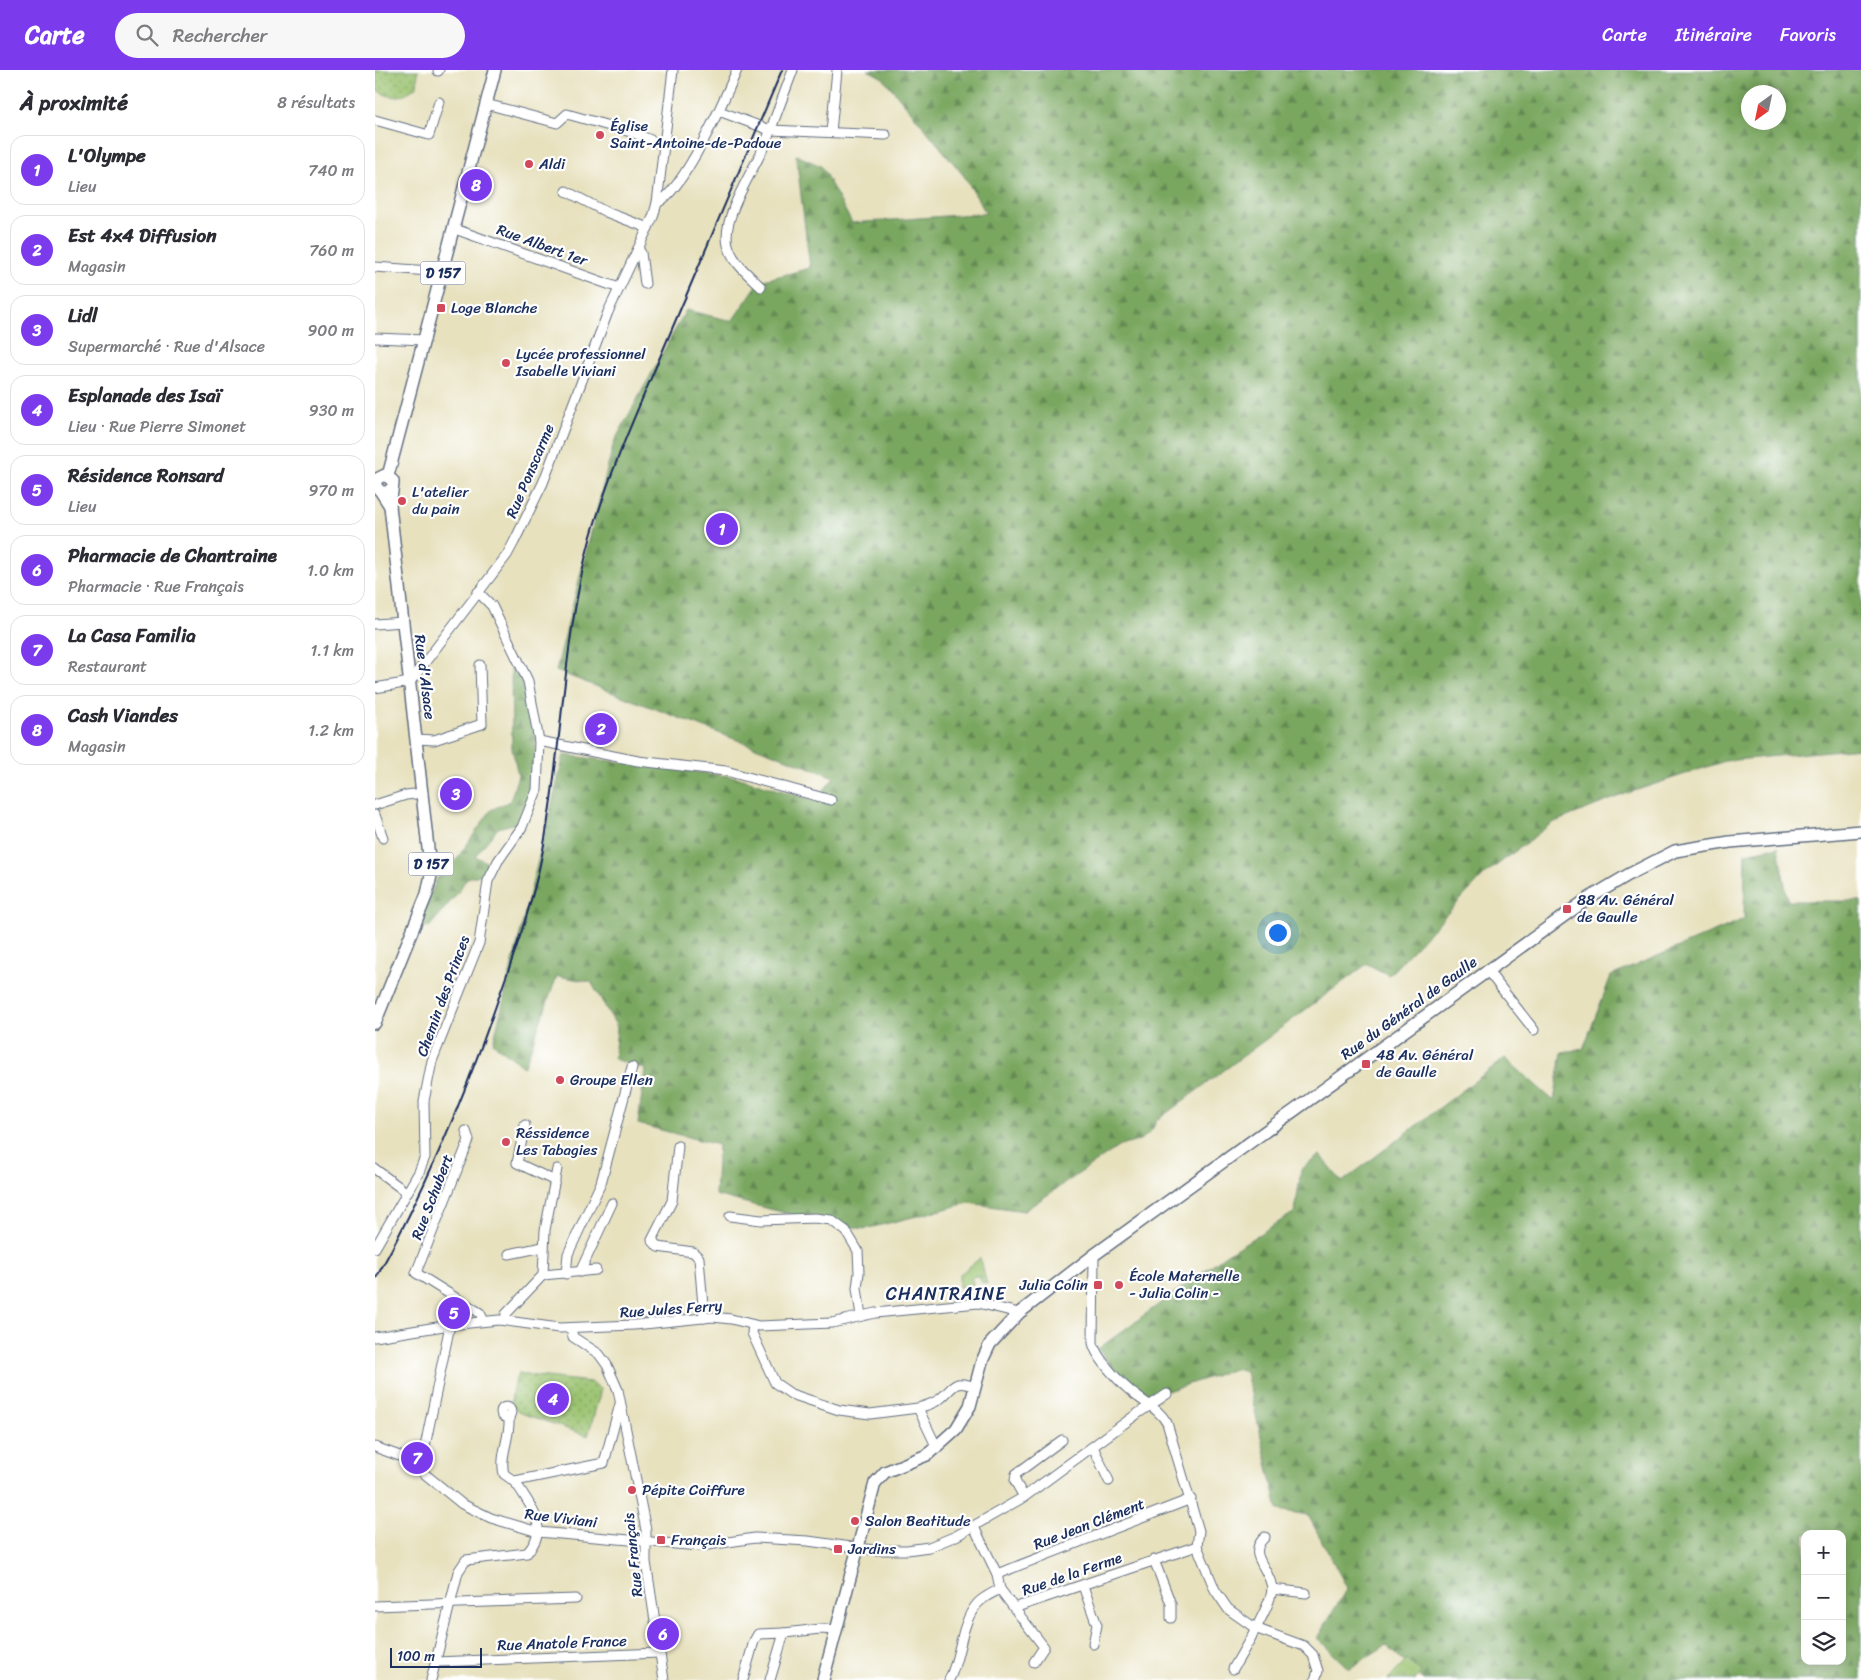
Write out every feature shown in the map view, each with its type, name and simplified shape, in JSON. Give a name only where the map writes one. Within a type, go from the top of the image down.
[{"type":"main road","name":"D 157","points":[[379,486],[393,481],[388,476],[455,229],[495,70]]},
{"type":"main road","name":"Rue d'Alsace","points":[[375,1023],[430,884],[431,871],[390,506],[379,486]]},
{"type":"main road","name":"Rue du Général de Gaulle","points":[[823,1680],[872,1491],[877,1479],[885,1472],[916,1460],[937,1448],[963,1419],[970,1406],[990,1344],[1019,1313],[1094,1255],[1487,970],[1586,900],[1628,875],[1675,851],[1730,842],[1861,831]]},
{"type":"street","name":"Rue Ponscarme","points":[[410,682],[507,555],[543,483],[619,288],[653,217],[665,146],[673,70]]},
{"type":"street","points":[[657,202],[672,190],[719,111],[737,70]]},
{"type":"street","points":[[761,286],[735,262],[728,245],[727,230],[735,206],[770,130],[793,70]]},
{"type":"street","points":[[831,132],[837,70]]},
{"type":"street","points":[[375,120],[429,135],[439,102]]},
{"type":"street","points":[[486,104],[557,123],[567,114],[634,132],[665,146]]},
{"type":"street","points":[[719,111],[770,130],[886,135]]},
{"type":"street","points":[[566,191],[606,212],[648,228]]},
{"type":"street","name":"Rue Albert 1er","points":[[455,229],[619,288]]},
{"type":"street","points":[[638,249],[641,254],[645,284]]},
{"type":"street","points":[[375,267],[443,272]]},
{"type":"street","points":[[375,338],[425,340]]},
{"type":"street","name":"Chemin des Princes","points":[[375,1248],[425,1157],[424,1101],[432,1062],[479,943],[488,882],[498,862],[522,827],[537,790],[539,741],[528,681],[492,606],[478,592]]},
{"type":"street","points":[[375,624],[403,622]]},
{"type":"street","points":[[417,739],[433,740],[482,724],[480,665]]},
{"type":"street","points":[[375,688],[410,682]]},
{"type":"street","points":[[539,741],[638,761],[726,771],[831,800]]},
{"type":"street","points":[[375,805],[406,795],[423,793]]},
{"type":"street","points":[[375,815],[383,838]]},
{"type":"street","points":[[1487,970],[1534,1030]]},
{"type":"street","points":[[566,1274],[568,1254],[601,1183],[632,1067]]},
{"type":"street","points":[[525,1125],[517,1163],[555,1180]]},
{"type":"street","name":"Rue Schubert","points":[[466,1130],[469,1140],[416,1273],[483,1315],[480,1321]]},
{"type":"street","points":[[677,1146],[672,1201],[652,1240],[657,1247],[693,1252],[699,1258],[704,1318]]},
{"type":"street","points":[[375,1169],[407,1192]]},
{"type":"street","points":[[505,1320],[506,1314],[543,1275],[543,1248],[557,1169]]},
{"type":"street","points":[[580,1272],[612,1203]]},
{"type":"street","points":[[730,1216],[761,1220],[815,1218],[831,1220],[846,1231],[858,1251],[859,1273],[857,1288],[861,1316]]},
{"type":"street","points":[[509,1254],[543,1248]]},
{"type":"street","points":[[1094,1255],[1093,1343],[1095,1351],[1119,1380],[1139,1398],[1151,1404],[1160,1412],[1167,1423],[1199,1531],[1197,1546],[1215,1590],[1226,1606],[1255,1628],[1304,1646],[1313,1654],[1318,1671],[1315,1680]]},
{"type":"street","points":[[543,1275],[596,1270]]},
{"type":"street","name":"Rue Jules Ferry","points":[[375,1337],[449,1325],[505,1320],[571,1328],[634,1325],[704,1318],[731,1319],[753,1326],[832,1323],[861,1316],[978,1303],[1019,1313]]},
{"type":"street","points":[[416,1467],[423,1456],[449,1325]]},
{"type":"street","points":[[753,1326],[753,1333],[775,1383],[787,1392],[839,1410],[870,1414],[918,1408],[936,1402],[956,1383],[961,1382],[975,1387]]},
{"type":"street","name":"Rue Français","points":[[571,1328],[573,1336],[599,1354],[607,1365],[616,1385],[621,1403],[635,1465],[646,1530],[647,1570],[664,1680]]},
{"type":"street","points":[[858,1548],[907,1550],[929,1547],[974,1527],[1024,1497],[1167,1394]]},
{"type":"street","points":[[515,1481],[604,1463],[621,1403]]},
{"type":"street","points":[[918,1408],[937,1448]]},
{"type":"street","points":[[431,1680],[458,1572],[466,1560],[527,1553],[532,1548],[538,1532],[538,1517],[515,1481],[504,1474],[503,1467],[509,1435],[509,1417]]},
{"type":"street","points":[[1024,1497],[1015,1481],[1017,1474],[1062,1440]]},
{"type":"street","name":"Rue Viviani","points":[[375,1446],[394,1452],[462,1504],[491,1518],[538,1532],[701,1546],[755,1538],[808,1541],[858,1548]]},
{"type":"street","points":[[1093,1447],[1109,1480]]},
{"type":"street","name":"Rue Jean Clément","points":[[997,1574],[1191,1499]]},
{"type":"street","name":"Rue de la Ferme","points":[[974,1527],[997,1574],[1000,1589],[1014,1608],[1197,1546]]},
{"type":"street","points":[[1233,1668],[1255,1628],[1272,1589],[1256,1551],[1258,1544],[1265,1537]]},
{"type":"street","points":[[1154,1560],[1171,1604],[1171,1618]]},
{"type":"street","points":[[1083,1586],[1097,1625],[1093,1644]]},
{"type":"street","points":[[949,1680],[955,1669],[969,1617],[978,1602],[1000,1589]]},
{"type":"street","points":[[1272,1589],[1306,1593]]},
{"type":"street","points":[[375,1606],[576,1599]]},
{"type":"street","points":[[1014,1608],[1044,1647],[1034,1662]]},
{"type":"street","points":[[743,1680],[754,1641],[759,1634],[820,1629],[836,1630]]},
{"type":"street","points":[[770,1680],[783,1633]]},
{"type":"street","name":"Rue Anatole France","points":[[436,1662],[659,1653]]},
{"type":"green space","points":[[375,70],[418,70],[417,86],[402,95],[386,95],[375,88]]},
{"type":"green space","points":[[868,70],[1861,70],[1861,748],[1725,761],[1625,794],[1552,823],[1484,875],[1389,975],[1367,964],[1156,1121],[1151,1131],[1143,1138],[1133,1143],[1121,1145],[1024,1211],[969,1203],[865,1229],[820,1222],[715,1195],[718,1145],[638,1124],[645,1069],[614,1059],[617,1027],[591,982],[557,976],[524,1067],[493,1043],[564,755],[736,777],[816,801],[834,777],[556,671],[614,442],[686,310],[732,321],[760,281],[810,268],[796,155],[821,166],[852,223],[986,213],[964,176],[883,78]]},
{"type":"green space","points":[[511,665],[518,667],[525,696],[530,699],[536,738],[533,810],[517,823],[498,828],[475,856],[490,864],[480,875],[467,878],[456,895],[429,927],[419,926],[437,878],[447,873],[491,810],[510,801],[518,775],[512,748]]},
{"type":"green space","points":[[1778,847],[1788,901],[1861,901],[1861,1680],[1424,1680],[1386,1645],[1349,1669],[1317,1638],[1347,1588],[1308,1515],[1278,1510],[1246,1372],[1235,1369],[1152,1396],[1122,1381],[1098,1349],[1227,1254],[1295,1212],[1301,1169],[1320,1155],[1342,1182],[1505,1058],[1554,1101],[1562,1052],[1583,1049],[1611,976],[1744,919],[1745,853]]},
{"type":"green space","points":[[980,1258],[987,1284],[981,1282],[980,1277],[975,1276],[971,1278],[973,1282],[972,1287],[959,1287],[959,1275]]},
{"type":"green space","points":[[518,1374],[591,1382],[601,1390],[588,1436],[518,1412],[511,1403],[513,1388]]},
{"type":"green space","points":[[1407,1660],[1421,1673],[1415,1680],[1388,1680]]},
{"type":"railway","points":[[375,1280],[412,1210],[460,1102],[519,940],[529,906],[542,855],[549,815],[568,655],[581,575],[599,511],[635,415],[782,70]]},
{"type":"place","name":"Église Saint-Antoine-de-Padoue","points":[[600,135]]},
{"type":"place","name":"Aldi","points":[[529,164]]},
{"type":"place","name":"Cash Viandes","points":[[476,185]]},
{"type":"place","name":"Loge Blanche","points":[[441,308]]},
{"type":"place","name":"Lycée professionnel Isabelle Viviani","points":[[506,363]]},
{"type":"place","name":"L'atelier du pain","points":[[402,501]]},
{"type":"place","name":"L'Olympe","points":[[722,529]]},
{"type":"place","name":"Est 4x4 Diffusion","points":[[601,729]]},
{"type":"place","name":"Lidl","points":[[456,794]]},
{"type":"place","name":"88 Av. Général de Gaulle","points":[[1567,909]]},
{"type":"place","name":"48 Av. Général de Gaulle","points":[[1366,1064]]},
{"type":"place","name":"Groupe Ellen","points":[[560,1080]]},
{"type":"place","name":"Réssidence Les Tabagies","points":[[506,1142]]},
{"type":"place","name":"Julia Colin","points":[[1098,1285]]},
{"type":"place","name":"École Maternelle - Julia Colin -","points":[[1119,1285]]},
{"type":"place","name":"Résidence Ronsard","points":[[454,1313]]},
{"type":"place","name":"Esplanade des Isaï","points":[[553,1399]]},
{"type":"place","name":"La Casa Familia","points":[[417,1458]]},
{"type":"place","name":"Pépite Coiffure","points":[[632,1490]]},
{"type":"place","name":"Salon Beatitude","points":[[855,1521]]},
{"type":"place","name":"Français","points":[[661,1540]]},
{"type":"place","name":"Jardins","points":[[838,1549]]},
{"type":"place","name":"Pharmacie de Chantraine","points":[[663,1634]]},
{"type":"district","name":"CHANTRAINE","points":[[946,1294]]}]
